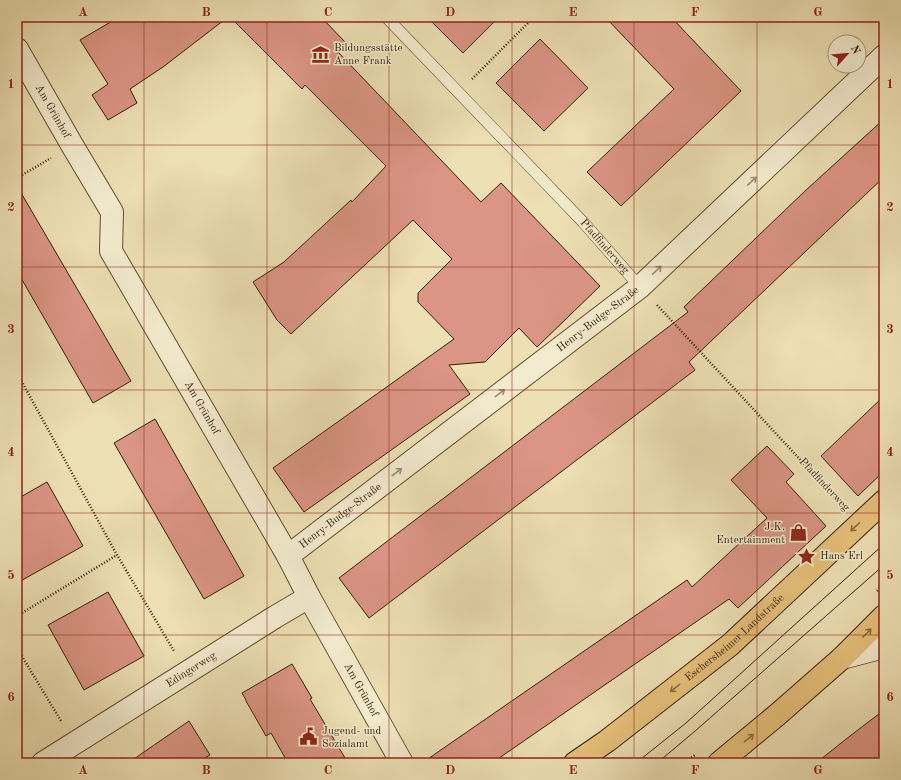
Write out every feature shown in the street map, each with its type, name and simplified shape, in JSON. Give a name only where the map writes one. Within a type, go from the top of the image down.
[{"type":"main road","name":"Eschersheimer Landstraße","points":[[575,763],[607,741],[730,644],[884,501]]},
{"type":"main road","points":[[719,763],[842,658],[884,616]]},
{"type":"street","name":"Am Grünhof","points":[[17,49],[112,212],[111,252],[288,556],[309,597],[402,763]]},
{"type":"street","name":"Henry-Budge-Straße","points":[[288,556],[640,287],[884,56]]},
{"type":"street","name":"Edingerweg","points":[[43,763],[309,597]]},
{"type":"street","points":[[842,658],[880,648],[884,649]]},
{"type":"lane","name":"Pfadfinderweg","points":[[386,17],[583,222],[640,287]]},
{"type":"path","points":[[458,92],[534,17]]},
{"type":"path","points":[[17,178],[72,145]]},
{"type":"path","name":"Pfadfinderweg","points":[[640,287],[846,509]]},
{"type":"path","points":[[17,373],[117,555],[186,673]]},
{"type":"path","points":[[17,616],[117,555]]},
{"type":"path","points":[[17,648],[74,744]]},
{"type":"building","points":[[119,17],[228,17],[163,67],[130,89],[137,103],[108,120],[92,95],[108,84],[80,40]]},
{"type":"building","points":[[230,17],[321,17],[346,43],[337,51],[481,202],[501,183],[600,286],[537,347],[519,328],[485,362],[449,365],[470,394],[304,512],[273,468],[454,339],[418,302],[418,293],[452,259],[413,220],[291,334],[277,320],[253,282],[284,262],[351,200],[352,202],[386,166],[305,85],[302,89]]},
{"type":"building","points":[[427,17],[499,17],[463,53]]},
{"type":"building","points":[[605,17],[671,17],[741,91],[621,206],[587,172],[674,89]]},
{"type":"building","points":[[540,39],[588,88],[544,131],[496,83]]},
{"type":"building","points":[[884,119],[884,177],[689,362],[695,370],[369,618],[339,578],[688,312],[684,307],[805,191]]},
{"type":"building","points":[[17,186],[131,381],[93,403],[17,271]]},
{"type":"building","points":[[884,396],[884,471],[858,496],[821,456]]},
{"type":"building","points":[[155,419],[244,576],[204,599],[114,443]]},
{"type":"building","points":[[767,446],[794,474],[786,482],[826,526],[738,608],[729,599],[492,763],[422,763],[687,580],[692,587],[767,518],[731,480]]},
{"type":"building","points":[[47,482],[83,546],[17,583],[17,499]]},
{"type":"building","points":[[108,592],[144,656],[84,690],[48,625]]},
{"type":"building","points":[[292,664],[312,698],[310,699],[348,763],[288,763],[271,733],[266,736],[246,701],[242,693]]},
{"type":"building","points":[[884,710],[884,763],[816,763],[850,736]]},
{"type":"building","points":[[189,721],[210,755],[196,763],[128,763]]},
{"type":"tram line","points":[[636,763],[686,723],[884,544]]},
{"type":"tram line","points":[[657,763],[884,565]]},
{"type":"place","name":"Bildungsstätte Anne Frank","points":[[321,54]]},
{"type":"place","name":"J.K. Entertainment","points":[[798,533]]},
{"type":"place","name":"Hans Erl","points":[[807,556]]},
{"type":"place","name":"Jugend- und Sozialamt","points":[[309,737]]}]
